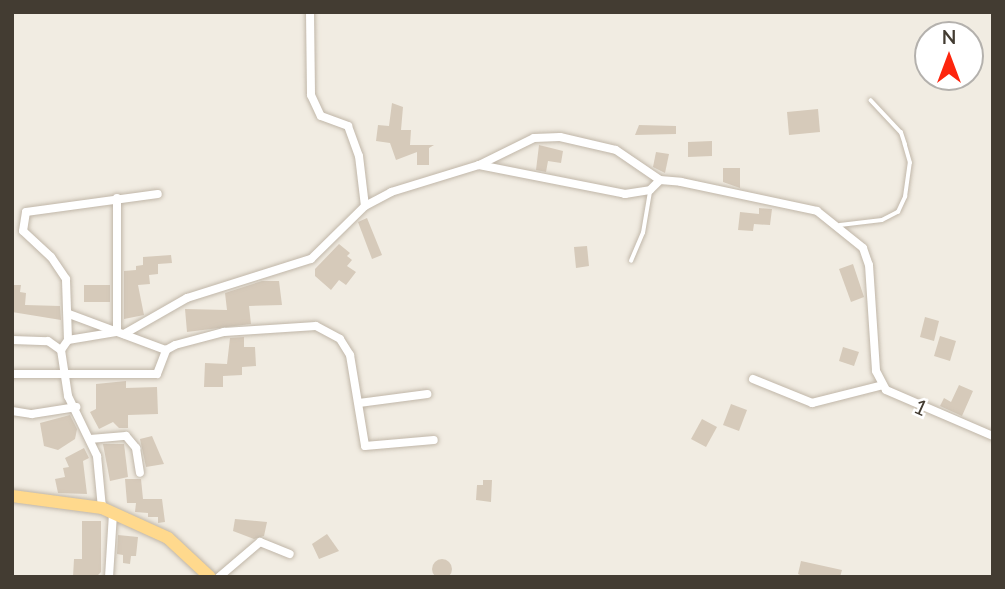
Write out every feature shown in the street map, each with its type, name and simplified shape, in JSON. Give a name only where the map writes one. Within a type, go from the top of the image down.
[{"type":"main road","points":[[12,496],[108,510],[168,538],[210,577]]},
{"type":"street","points":[[310,12],[311,95],[321,116],[348,126],[359,156],[365,206]]},
{"type":"street","points":[[68,340],[120,333],[187,298],[311,259],[365,206],[391,192],[479,165],[534,138],[560,137],[617,150],[660,180],[817,211],[840,225],[863,248],[869,265],[876,371],[883,385],[812,403],[753,379]]},
{"type":"street","points":[[479,165],[625,194],[650,190],[660,180]]},
{"type":"street","points":[[109,577],[108,510],[97,456],[76,407],[68,396],[64,375],[61,351],[68,340],[69,314],[66,279],[51,257],[32,244],[22,220],[34,208],[158,194]]},
{"type":"street","points":[[117,198],[120,333]]},
{"type":"street","points":[[69,314],[166,350],[224,332],[316,326],[346,346],[359,403],[365,446],[370,448],[434,440]]},
{"type":"street","points":[[12,340],[48,341],[61,351]]},
{"type":"street","points":[[12,374],[157,374],[166,350]]},
{"type":"street","name":"1","points":[[883,385],[914,405],[993,436]]},
{"type":"street","points":[[359,403],[427,394]]},
{"type":"street","points":[[12,411],[32,414],[76,407]]},
{"type":"street","points":[[90,439],[126,436],[136,448],[141,473]]},
{"type":"street","points":[[219,577],[260,542],[290,554]]},
{"type":"lane","points":[[840,225],[882,220],[898,212],[905,197],[910,163],[901,133],[871,101]]},
{"type":"lane","points":[[631,261],[643,233],[650,190]]},
{"type":"building","points":[[392,103],[403,107],[401,130],[411,130],[410,145],[434,145],[429,148],[429,165],[417,165],[417,152],[396,160],[390,143],[376,141],[378,125],[389,126]]},
{"type":"building","points":[[818,109],[820,132],[789,135],[787,112]]},
{"type":"building","points":[[639,125],[676,126],[676,134],[635,135]]},
{"type":"building","points":[[712,141],[712,156],[688,157],[688,142]]},
{"type":"building","points":[[539,145],[563,151],[561,163],[548,161],[546,172],[536,170]]},
{"type":"building","points":[[656,152],[669,154],[665,173],[653,167]]},
{"type":"building","points":[[723,168],[740,168],[740,188],[723,182]]},
{"type":"building","points":[[759,208],[772,209],[770,225],[754,224],[753,231],[738,230],[740,212],[759,214]]},
{"type":"building","points":[[367,218],[382,255],[372,259],[358,222]]},
{"type":"building","points":[[339,244],[350,253],[347,256],[352,260],[347,266],[356,272],[346,285],[339,280],[331,290],[315,276],[315,269]]},
{"type":"building","points":[[587,246],[589,266],[576,268],[574,247]]},
{"type":"building","points":[[171,255],[172,263],[158,264],[158,274],[149,275],[150,284],[138,285],[144,315],[124,319],[124,271],[136,270],[136,266],[143,265],[143,257]]},
{"type":"building","points":[[853,264],[864,297],[851,302],[839,269]]},
{"type":"building","points":[[262,281],[279,281],[282,305],[249,306],[251,324],[187,332],[185,309],[227,310],[225,293]]},
{"type":"building","points":[[12,285],[21,285],[20,292],[26,293],[25,305],[60,306],[61,320],[12,312]]},
{"type":"building","points":[[84,285],[110,285],[110,302],[84,302]]},
{"type":"building","points":[[925,317],[939,321],[934,341],[920,337]]},
{"type":"building","points":[[940,336],[956,341],[950,361],[934,356]]},
{"type":"building","points":[[244,337],[244,347],[255,347],[256,366],[242,367],[242,375],[223,376],[223,387],[204,387],[205,363],[227,364],[230,338]]},
{"type":"building","points":[[843,347],[859,352],[854,366],[839,361]]},
{"type":"building","points":[[126,381],[126,388],[157,387],[158,414],[128,415],[128,428],[119,428],[113,422],[99,429],[90,412],[96,409],[96,384]]},
{"type":"building","points":[[959,385],[973,391],[962,416],[940,406],[944,398],[951,402]]},
{"type":"building","points":[[731,404],[747,410],[739,431],[723,425]]},
{"type":"building","points":[[70,415],[77,429],[75,439],[58,450],[44,446],[40,423]]},
{"type":"building","points":[[702,419],[717,427],[706,447],[691,439]]},
{"type":"building","points":[[152,436],[164,464],[146,467],[140,439]]},
{"type":"building","points":[[103,444],[124,444],[128,477],[110,481]]},
{"type":"building","points":[[84,448],[89,458],[83,461],[87,494],[58,493],[55,479],[65,477],[63,468],[69,467],[65,458]]},
{"type":"building","points":[[125,479],[141,479],[143,499],[162,499],[165,522],[158,523],[158,517],[148,517],[148,513],[135,512],[136,503],[127,503]]},
{"type":"building","points":[[483,480],[492,480],[491,502],[476,500],[477,485],[483,485]]},
{"type":"building","points":[[235,519],[267,522],[264,536],[254,539],[233,531]]},
{"type":"building","points":[[82,521],[101,521],[101,572],[96,577],[73,577],[74,559],[82,559]]},
{"type":"building","points":[[327,534],[339,551],[319,559],[312,544]]},
{"type":"building","points":[[118,535],[138,537],[136,556],[131,556],[130,564],[123,563],[123,555],[117,554]]},
{"type":"building","points":[[438,559],[446,559],[452,569],[446,579],[438,579],[432,573],[432,565]]},
{"type":"building","points":[[801,561],[842,570],[840,577],[805,577],[798,574]]}]
